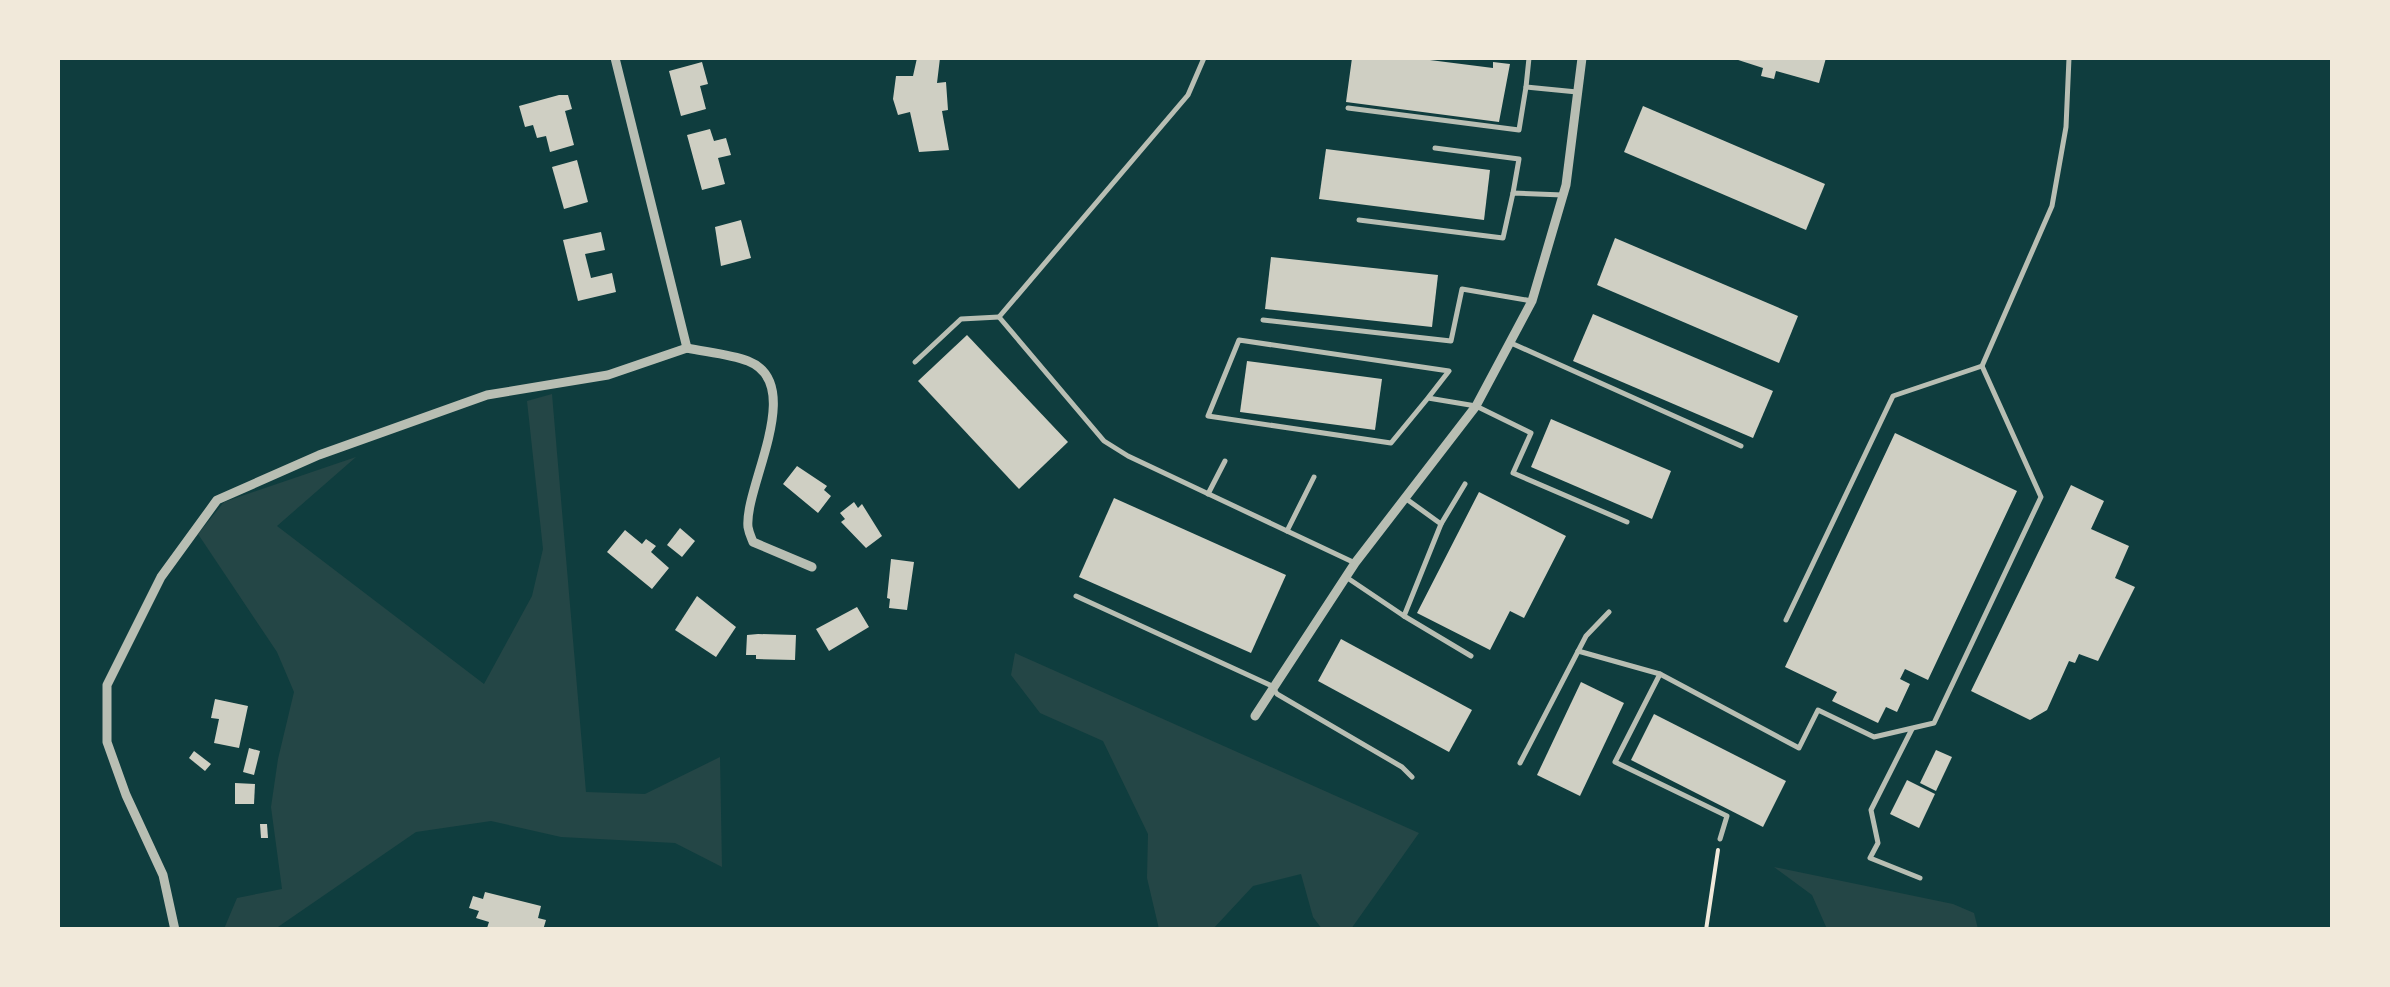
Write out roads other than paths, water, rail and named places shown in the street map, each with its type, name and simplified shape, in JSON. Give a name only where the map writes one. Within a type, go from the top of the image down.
[{"type":"street","points":[[616,58],[687,348]]},
{"type":"street","points":[[1255,716],[1355,563],[1476,406],[1532,301],[1562,195],[1582,58]]},
{"type":"street","points":[[175,930],[162,876],[107,742],[107,685],[161,577],[217,500],[319,455],[488,394],[608,376],[687,348],[751,362],[767,378],[774,397],[766,455],[748,525],[752,542],[812,567]]},
{"type":"lane","points":[[915,362],[961,319],[999,317],[1188,95],[1204,58]]},
{"type":"lane","points":[[1348,108],[1519,130],[1530,58]]},
{"type":"lane","points":[[1786,620],[1894,396],[1982,366],[2052,206],[2066,127],[2069,58]]},
{"type":"lane","points":[[1526,87],[1580,92]]},
{"type":"lane","points":[[1359,220],[1503,238],[1519,160],[1435,148]]},
{"type":"lane","points":[[1514,193],[1562,195]]},
{"type":"lane","points":[[1263,320],[1450,341],[1462,290],[1532,301]]},
{"type":"lane","points":[[999,317],[1104,441],[1355,563]]},
{"type":"lane","points":[[1239,340],[1449,371],[1428,398],[1391,443],[1208,416],[1239,340]]},
{"type":"lane","points":[[1510,342],[1741,446]]},
{"type":"lane","points":[[1578,651],[1660,674],[1799,748],[1818,710],[1874,738],[1934,723],[2041,497],[1982,366]]},
{"type":"lane","points":[[1428,398],[1476,406],[1531,432],[1513,472],[1627,522]]},
{"type":"lane","points":[[1208,494],[1225,460]]},
{"type":"lane","points":[[1287,531],[1314,477]]},
{"type":"lane","points":[[1404,616],[1441,524],[1465,484]]},
{"type":"lane","points":[[1405,498],[1441,524]]},
{"type":"lane","points":[[1346,578],[1472,656]]},
{"type":"lane","points":[[1076,596],[1272,686],[1278,694],[1374,748],[1412,776]]},
{"type":"lane","points":[[1520,763],[1586,636],[1609,612]]},
{"type":"lane","points":[[1660,674],[1615,762],[1727,816],[1720,838]]},
{"type":"lane","points":[[1912,728],[1870,810],[1878,843],[1870,858],[1920,878]]}]
